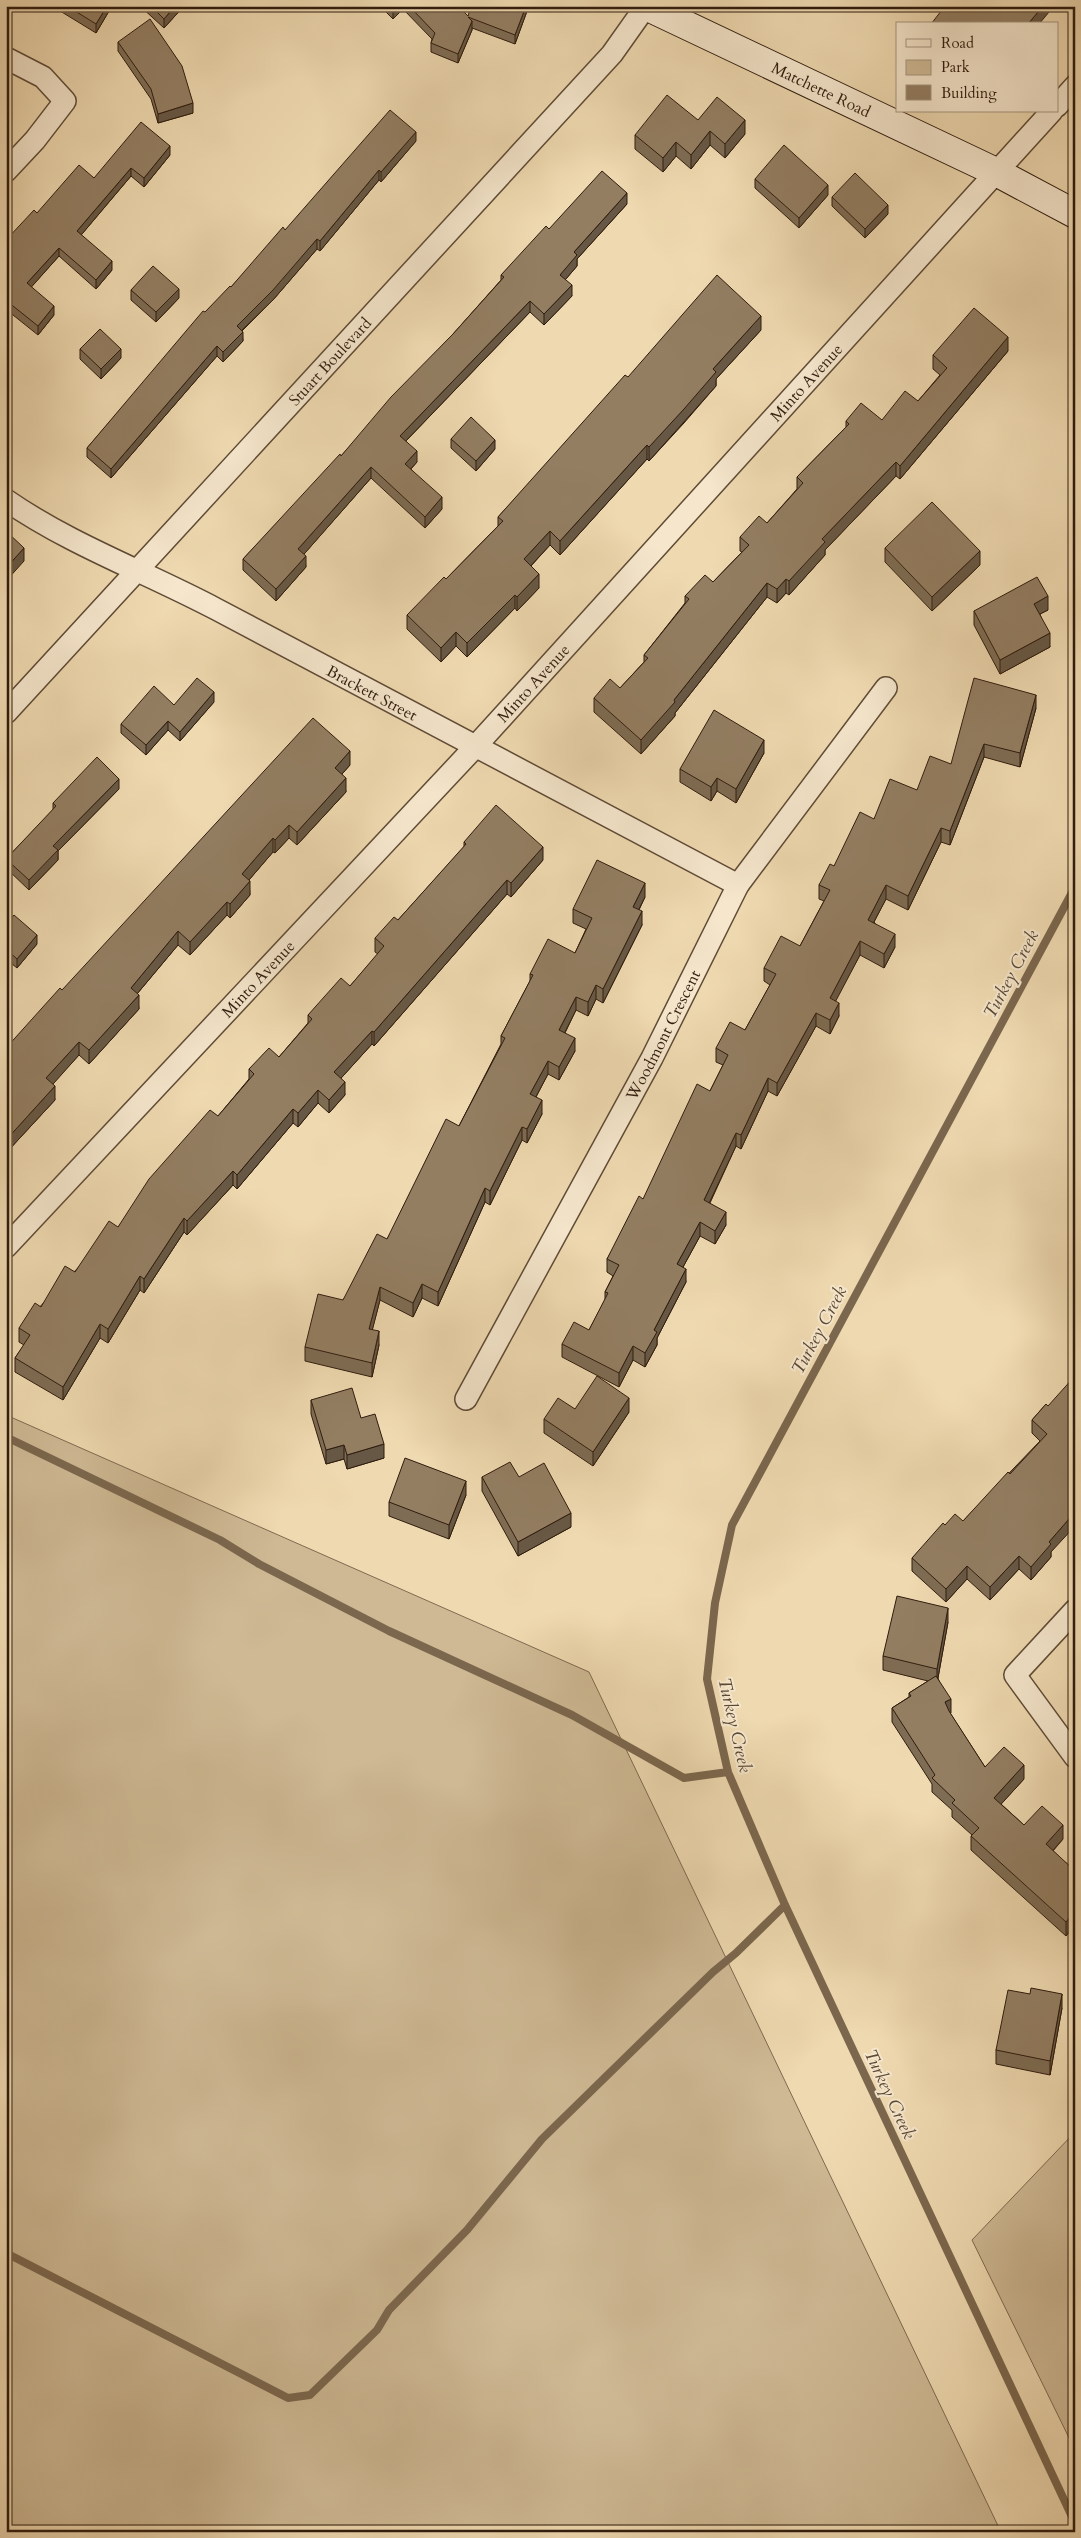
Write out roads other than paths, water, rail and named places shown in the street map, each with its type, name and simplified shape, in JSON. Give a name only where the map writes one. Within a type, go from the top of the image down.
[{"type":"street","name":"Matchette Road","points":[[646,6],[998,173],[1075,214]]},
{"type":"street","name":"Stuart Boulevard","points":[[6,713],[139,571],[612,54],[646,6]]},
{"type":"street","points":[[6,58],[42,76],[66,101],[35,140],[6,171]]},
{"type":"street","points":[[1058,105],[1075,86]]},
{"type":"street","name":"Minto Avenue","points":[[6,1247],[474,748],[998,173],[1051,112]]},
{"type":"street","name":"Brackett Street","points":[[6,500],[37,521],[201,601],[474,748],[738,885]]},
{"type":"street","name":"Woodmont Crescent","points":[[466,1399],[652,1058],[738,885],[886,688]]},
{"type":"street","points":[[1075,1610],[1015,1675],[1075,1757]]},
{"type":"waterway","name":"Turkey Creek","points":[[1075,887],[732,1525],[715,1603],[707,1679],[728,1772],[785,1905],[1075,2523]]},
{"type":"waterway","points":[[6,1437],[220,1540],[259,1564],[389,1631],[572,1715],[684,1778],[728,1772]]},
{"type":"waterway","points":[[6,2253],[288,2398],[310,2395],[377,2330],[389,2310],[467,2230],[542,2139],[713,1972],[736,1953],[785,1905]]}]
